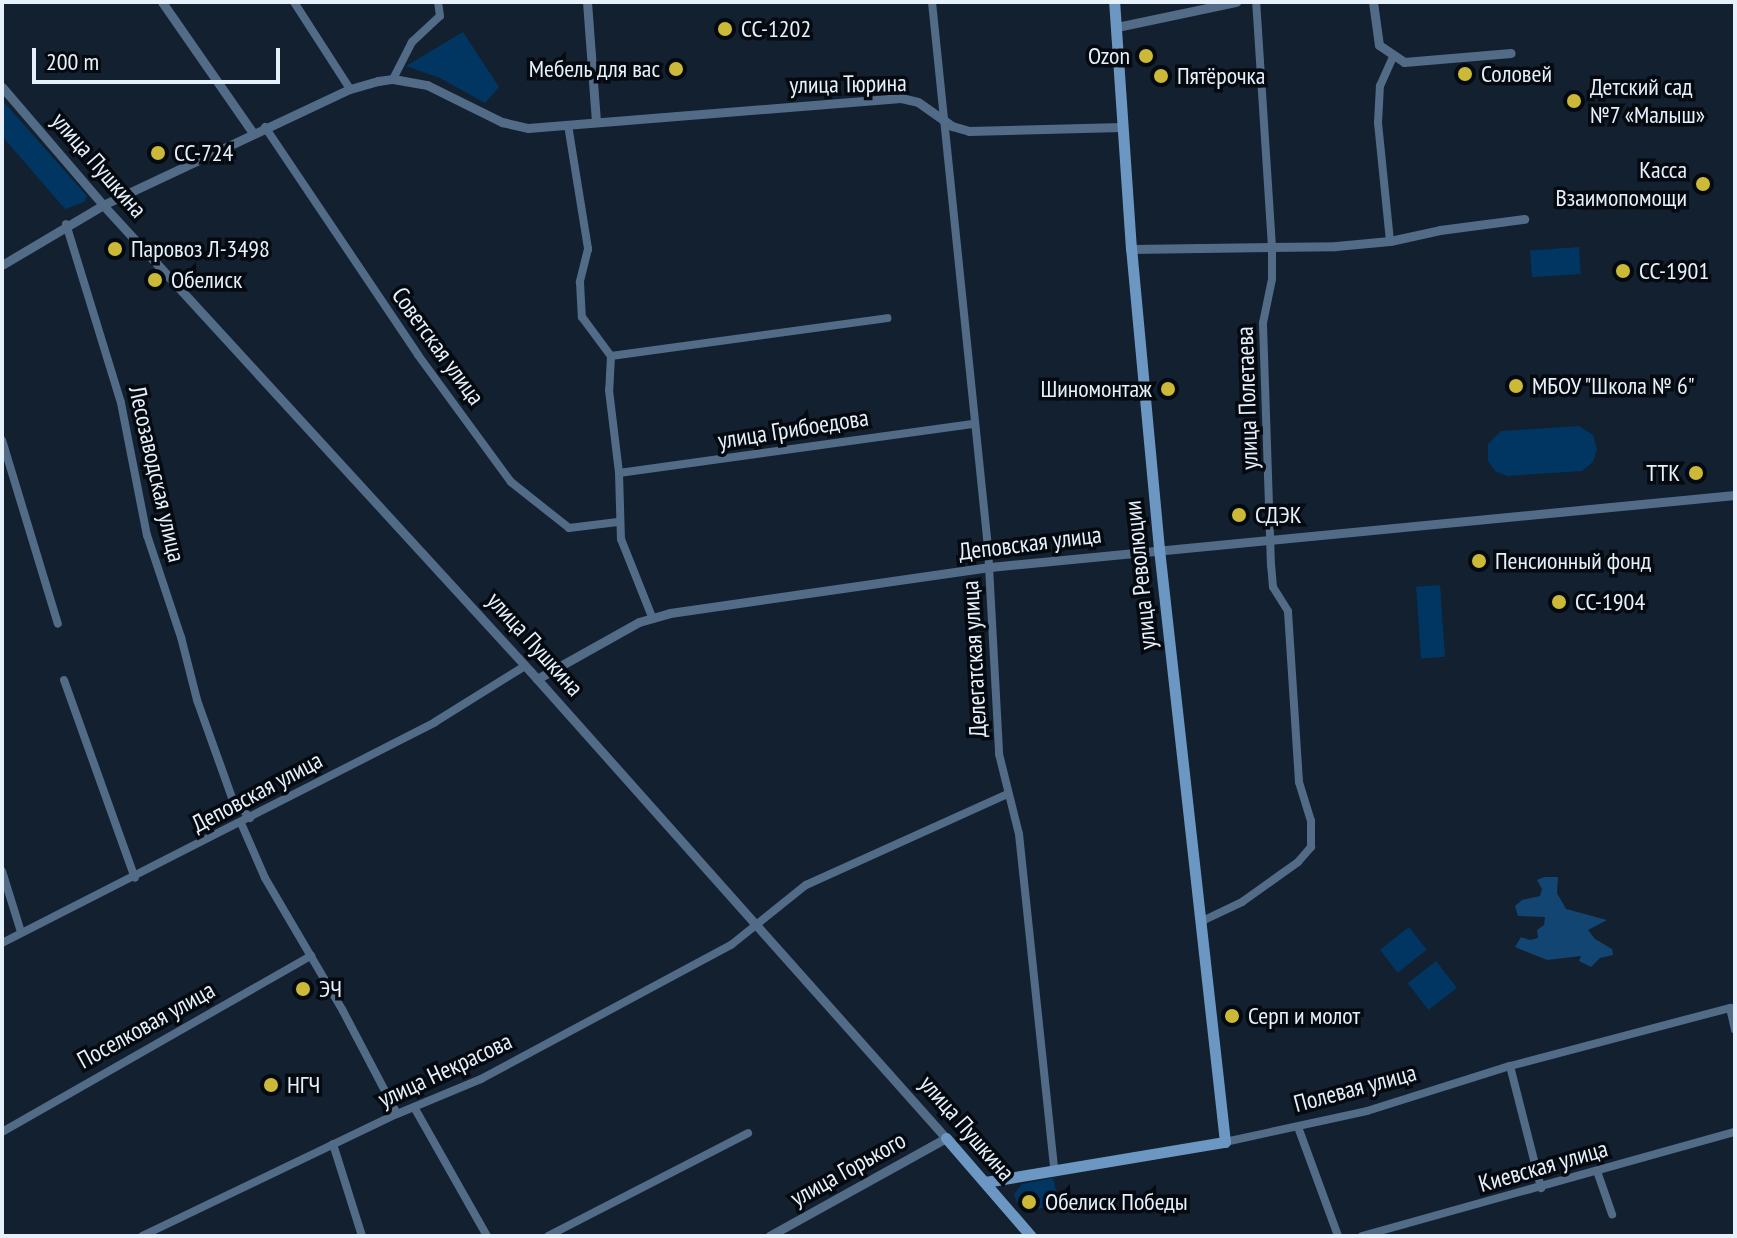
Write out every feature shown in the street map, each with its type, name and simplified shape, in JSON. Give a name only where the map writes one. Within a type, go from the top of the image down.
[{"type":"main road","name":"улица Революции","points":[[1114,2],[1131,249],[1159,549],[1225,1142]]},
{"type":"main road","name":"улица Пушкина","points":[[946,1138],[1031,1236]]},
{"type":"main road","name":"Полевая улица","points":[[985,1182],[1225,1142]]},
{"type":"street","points":[[162,2],[253,133]]},
{"type":"street","points":[[294,2],[350,89]]},
{"type":"street","points":[[587,2],[596,121]]},
{"type":"street","name":"Делегатская улица","points":[[932,2],[941,118],[990,567],[998,740],[1019,834],[1054,1169]]},
{"type":"street","points":[[1117,27],[1236,2]]},
{"type":"street","name":"улица Полетаева","points":[[1200,922],[1242,902],[1298,862],[1311,847],[1311,821],[1299,782],[1288,611],[1273,587],[1263,323],[1272,279],[1272,247],[1268,217],[1266,134],[1256,48],[1256,2]]},
{"type":"street","points":[[1373,2],[1377,39],[1393,57],[1410,63],[1511,53]]},
{"type":"street","points":[[2,265],[66,224],[265,127],[350,89],[393,79],[412,42],[440,16],[439,4]]},
{"type":"street","points":[[1390,241],[1378,123],[1380,86],[1393,57]]},
{"type":"street","name":"улица Тюрина","points":[[393,79],[427,85],[513,126],[568,125],[892,98],[918,102],[941,118],[969,131],[1122,127]]},
{"type":"street","name":"улица Пушкина","points":[[2,87],[103,205],[537,679],[946,1138]]},
{"type":"street","points":[[568,125],[588,249],[580,282],[582,317],[611,356],[609,390],[619,473],[618,522],[629,562],[652,617]]},
{"type":"street","name":"Советская улица","points":[[265,127],[374,292],[511,482],[569,528],[618,522]]},
{"type":"street","points":[[1131,249],[1390,241],[1440,230],[1524,219]]},
{"type":"street","name":"Лесозаводская улица","points":[[66,224],[121,403],[147,535],[181,637],[197,700],[232,798],[250,818]]},
{"type":"street","points":[[611,356],[887,318]]},
{"type":"street","name":"улица Грибоедова","points":[[619,473],[973,424]]},
{"type":"street","points":[[2,440],[58,624]]},
{"type":"street","name":"Деповская улица","points":[[537,679],[652,617],[990,567],[1735,495]]},
{"type":"street","name":"Деповская улица","points":[[2,943],[135,878],[435,722],[525,666]]},
{"type":"street","points":[[64,680],[135,878]]},
{"type":"street","name":"улица Некрасова","points":[[142,1236],[397,1114],[481,1079],[672,980],[758,926],[806,885],[1008,794]]},
{"type":"street","points":[[241,823],[265,878],[397,1114]]},
{"type":"street","points":[[2,871],[21,932]]},
{"type":"street","name":"Поселковая улица","points":[[2,1132],[311,956]]},
{"type":"street","name":"Полевая улица","points":[[1225,1142],[1367,1111],[1510,1066],[1730,1008],[1735,1029]]},
{"type":"street","points":[[1510,1066],[1541,1188]]},
{"type":"street","points":[[414,1107],[487,1236]]},
{"type":"street","points":[[1298,1127],[1338,1236]]},
{"type":"street","name":"Киевская улица","points":[[1362,1236],[1735,1132]]},
{"type":"street","points":[[548,1236],[748,1133]]},
{"type":"street","name":"улица Горького","points":[[769,1236],[946,1138]]},
{"type":"street","points":[[333,1144],[362,1236]]},
{"type":"street","points":[[1597,1171],[1612,1214]]},
{"type":"shaded area","points":[[463,32],[499,87],[485,103],[440,78],[406,66]]},
{"type":"shaded area","points":[[2,100],[87,196],[84,202],[65,209],[2,136]]},
{"type":"shaded area","points":[[1579,247],[1581,274],[1532,277],[1530,250]]},
{"type":"shaded area","points":[[1579,426],[1593,435],[1597,449],[1593,462],[1582,471],[1507,476],[1495,471],[1488,461],[1488,444],[1501,431]]},
{"type":"shaded area","points":[[1440,585],[1445,657],[1421,658],[1416,587]]},
{"type":"shaded area","points":[[1558,877],[1557,893],[1566,909],[1607,920],[1588,930],[1595,939],[1612,949],[1613,955],[1600,958],[1591,967],[1579,961],[1581,956],[1547,960],[1515,947],[1521,937],[1530,940],[1538,938],[1537,930],[1544,925],[1545,917],[1518,916],[1515,906],[1522,900],[1540,896],[1542,889],[1537,880]]},
{"type":"shaded area","points":[[1409,927],[1427,950],[1398,973],[1380,950]]},
{"type":"shaded area","points":[[1436,961],[1457,988],[1429,1010],[1408,983]]},
{"type":"shaded area","points":[[1053,1178],[1059,1205],[1025,1211],[1014,1194],[1022,1184]]},
{"type":"place","name":"СС-1202","points":[[725,29]]},
{"type":"place","name":"Ozon","points":[[1146,56]]},
{"type":"place","name":"Мебель для вас","points":[[676,69]]},
{"type":"place","name":"Соловей","points":[[1465,74]]},
{"type":"place","name":"Пятёрочка","points":[[1161,76]]},
{"type":"place","name":"Детский сад №7 «Малыш»","points":[[1574,101]]},
{"type":"place","name":"СС-724","points":[[158,153]]},
{"type":"place","name":"Касса Взаимопомощи","points":[[1703,184]]},
{"type":"place","name":"Паровоз Л-3498","points":[[115,249]]},
{"type":"place","name":"СС-1901","points":[[1623,271]]},
{"type":"place","name":"Обелиск","points":[[155,280]]},
{"type":"place","name":"МБОУ \"Школа № 6\"","points":[[1516,386]]},
{"type":"place","name":"Шиномонтаж","points":[[1168,389]]},
{"type":"place","name":"ТТК","points":[[1696,473]]},
{"type":"place","name":"СДЭК","points":[[1239,515]]},
{"type":"place","name":"Пенсионный фонд","points":[[1479,561]]},
{"type":"place","name":"СС-1904","points":[[1559,602]]},
{"type":"place","name":"ЭЧ","points":[[303,989]]},
{"type":"place","name":"Серп и молот","points":[[1232,1016]]},
{"type":"place","name":"НГЧ","points":[[271,1085]]},
{"type":"place","name":"Обелиск Победы","points":[[1029,1202]]}]
